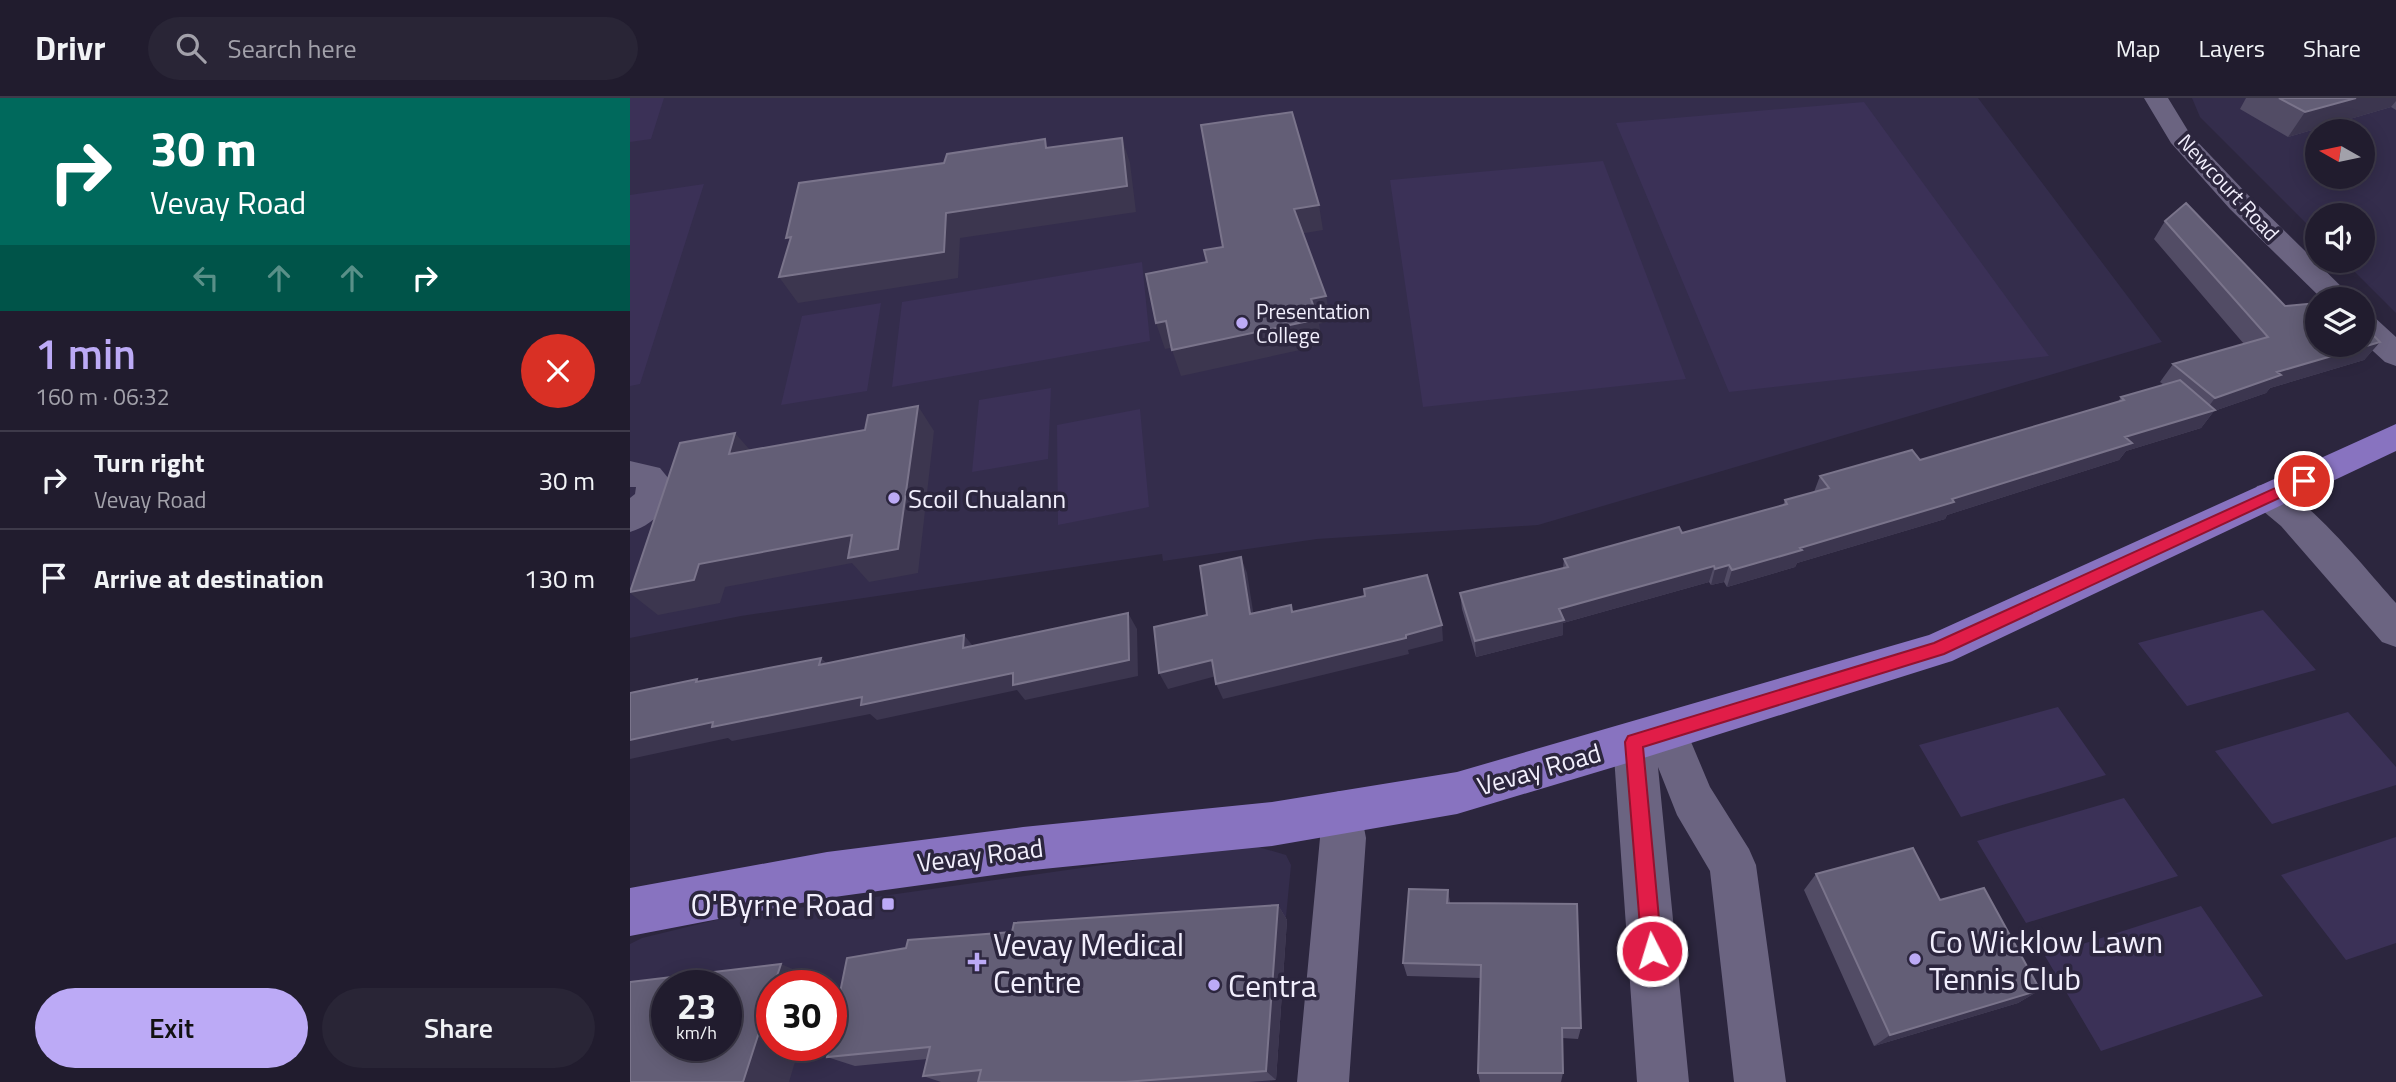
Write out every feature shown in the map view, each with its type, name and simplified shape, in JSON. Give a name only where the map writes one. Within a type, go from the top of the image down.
[{"type":"main road","name":"Vevay Road","points":[[630,912],[827,875],[1023,849],[1272,824],[1457,793],[1938,649],[2396,436]]},
{"type":"street","name":"Newcourt Road","points":[[2156,98],[2180,138],[2240,203],[2327,287]]},
{"type":"street","points":[[2375,335],[2396,355]]},
{"type":"street","points":[[630,474],[652,478],[655,484],[651,502],[630,518]]},
{"type":"street","points":[[2270,496],[2294,516],[2396,630]]},
{"type":"street","points":[[1650,737],[1662,1082]]},
{"type":"street","points":[[1650,737],[1733,865],[1760,1082]]},
{"type":"street","points":[[1323,1082],[1343,838],[1339,812]]},
{"type":"shaded area","name":"Presentation College","points":[[630,98],[1978,98],[2162,342],[1538,525],[1317,539],[1163,561],[1162,554],[741,616],[630,638]]},
{"type":"shaded area","points":[[630,98],[664,98],[651,139],[630,142]]},
{"type":"shaded area","points":[[2192,98],[2396,98],[2396,313],[2375,292],[2375,287],[2370,287],[2356,273],[2375,273],[2375,203],[2305,203],[2305,222],[2200,117]]},
{"type":"shaded area","points":[[1864,102],[2049,356],[1729,392],[1616,123]]},
{"type":"shaded area","points":[[1603,161],[1686,379],[1423,407],[1390,180]]},
{"type":"shaded area","points":[[704,184],[640,384],[630,386],[630,195]]},
{"type":"shaded area","points":[[1142,262],[1150,341],[892,387],[902,302]]},
{"type":"shaded area","points":[[881,303],[867,391],[781,405],[802,316]]},
{"type":"shaded area","points":[[1051,388],[1048,459],[972,472],[979,400]]},
{"type":"shaded area","points":[[1140,409],[1149,507],[1058,525],[1057,425]]},
{"type":"shaded area","points":[[2263,610],[2316,670],[2187,706],[2138,643]]},
{"type":"shaded area","points":[[2058,707],[2106,775],[1961,817],[1919,745]]},
{"type":"shaded area","points":[[2348,712],[2396,767],[2396,785],[2272,824],[2215,751]]},
{"type":"shaded area","points":[[2124,798],[2178,876],[2026,923],[1977,841]]},
{"type":"shaded area","points":[[2396,837],[2396,943],[2346,960],[2281,875]]},
{"type":"shaded area","points":[[1255,846],[1286,855],[1291,865],[1270,1082],[630,1082],[630,944],[642,938],[720,919],[1229,847]]},
{"type":"shaded area","points":[[2201,906],[2263,996],[2101,1051],[2045,956]]},
{"type":"building","points":[[2279,98],[2356,98],[2305,112]]},
{"type":"building","points":[[1292,112],[1319,205],[1294,209],[1326,296],[1311,299],[1318,319],[1172,350],[1166,321],[1156,323],[1146,274],[1207,262],[1204,250],[1223,247],[1201,125]]},
{"type":"building","points":[[1122,138],[1127,186],[946,213],[944,252],[779,277],[791,237],[786,238],[799,183],[944,163],[947,154],[1045,139],[1046,148]]},
{"type":"building","points":[[2186,203],[2285,306],[2305,304],[2305,357],[2328,357],[2277,372],[2281,375],[2215,398],[2173,364],[2268,337],[2165,221]]},
{"type":"building","points":[[2180,380],[2215,410],[2125,437],[2132,443],[1952,499],[1954,502],[1800,548],[1802,550],[1732,570],[1729,565],[1715,569],[1714,566],[1559,609],[1564,620],[1475,641],[1460,593],[1568,567],[1564,559],[1679,527],[1682,533],[1787,504],[1785,500],[1829,488],[1820,476],[1912,450],[1920,460],[2124,400],[2121,397]]},
{"type":"building","points":[[918,406],[898,549],[848,558],[852,535],[699,564],[694,580],[630,592],[680,443],[735,433],[729,454],[865,430],[868,415]]},
{"type":"building","points":[[1241,557],[1250,614],[1291,605],[1292,612],[1365,596],[1364,589],[1427,575],[1442,625],[1406,635],[1406,638],[1216,684],[1212,660],[1159,673],[1154,627],[1207,615],[1200,566]]},
{"type":"building","points":[[1128,613],[1129,660],[1013,685],[1013,673],[861,705],[862,697],[712,727],[713,722],[630,740],[630,693],[821,658],[819,665],[964,635],[963,648]]},
{"type":"building","name":"Co Wicklow Lawn Tennis Club","points":[[1913,848],[1940,900],[1984,888],[2040,990],[1890,1035],[1816,874]]},
{"type":"building","points":[[1409,889],[1448,890],[1447,903],[1577,904],[1581,1028],[1562,1028],[1563,1073],[1478,1073],[1481,965],[1403,963]]},
{"type":"building","points":[[1278,905],[1266,1071],[1125,1082],[978,1082],[981,1070],[923,1076],[930,1047],[847,1055],[847,970],[845,970],[847,958],[906,948],[908,940],[1012,932],[1014,923]]},
{"type":"building","points":[[781,964],[779,970],[756,970],[756,1042],[743,1082],[630,1082],[630,982],[651,979],[651,1061],[742,1061],[742,970],[731,970]]},
{"type":"place","name":"Presentation College","points":[[1242,323]]},
{"type":"place","name":"Scoil Chualann","points":[[894,498]]},
{"type":"place","name":"O'Byrne Road","points":[[888,904]]},
{"type":"place","name":"Co Wicklow Lawn Tennis Club","points":[[1915,959]]},
{"type":"place","name":"Vevay Medical Centre","points":[[977,962]]},
{"type":"place","name":"Centra","points":[[1214,985]]},
{"type":"route","points":[[1652,951],[1634,742],[1938,649],[2304,481]]}]
